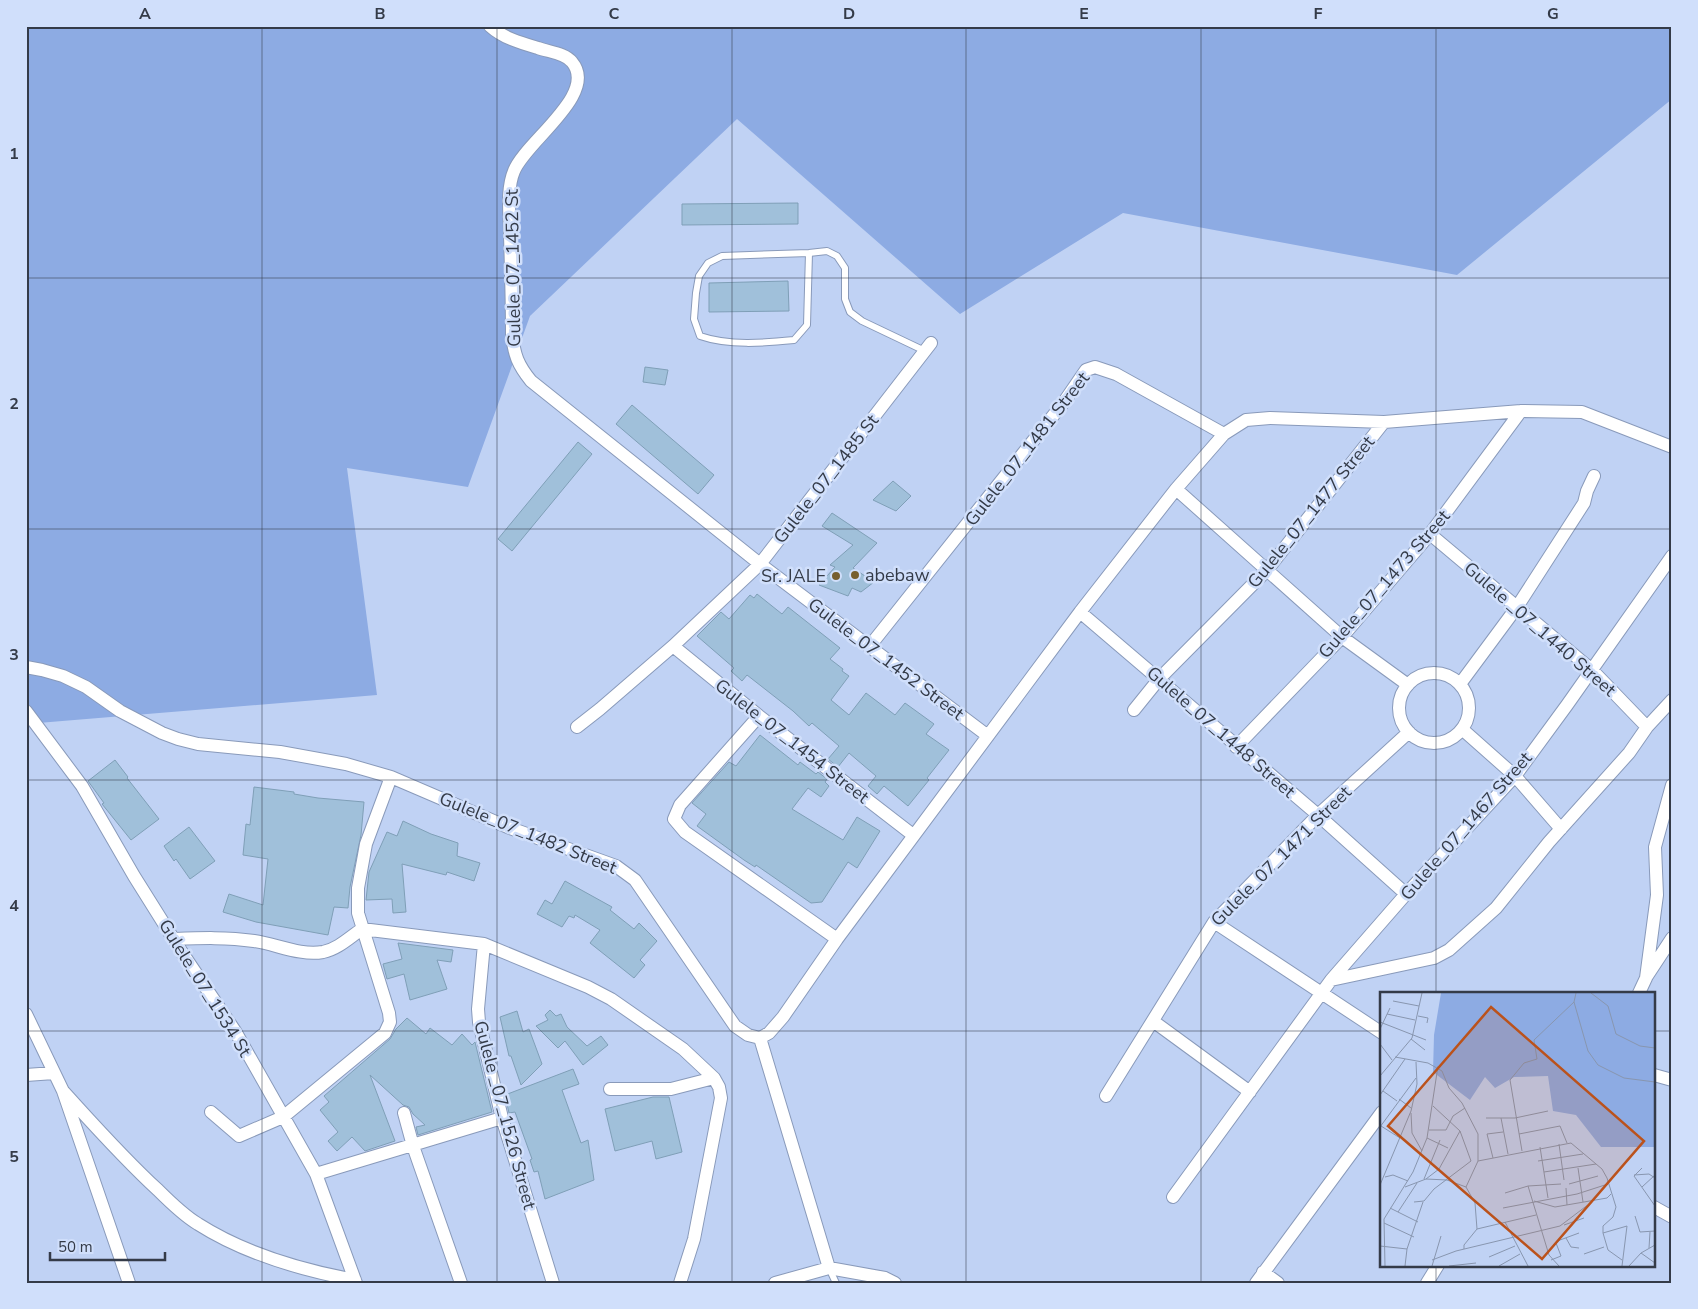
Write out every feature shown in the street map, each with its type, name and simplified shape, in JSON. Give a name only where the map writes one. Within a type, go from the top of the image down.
[{"type":"street","name":"Gulele_07_1452 St","points":[[490,26],[499,34],[561,54],[572,61],[579,74],[578,86],[570,101],[546,130],[523,153],[513,172],[509,196],[512,334],[514,353],[522,370],[531,381],[760,564]]},
{"type":"street","name":"Gulele_07_1485 St","points":[[577,726],[600,709],[673,646],[760,564],[928,346]]},
{"type":"street","name":"Gulele_07_1481 Street","points":[[869,647],[1064,402],[1086,370],[1096,367],[1116,374],[1224,434]]},
{"type":"street","points":[[829,1268],[760,1038],[770,1033],[783,1017],[837,939],[1080,612],[1176,489],[1224,434],[1246,420],[1270,418],[1384,422],[1521,411],[1582,412],[1672,447]]},
{"type":"street","name":"Gulele_07_1473 Street","points":[[1236,747],[1342,637],[1430,534],[1521,411]]},
{"type":"street","name":"Gulele_07_1477 Street","points":[[1134,710],[1159,679],[1267,570],[1384,422]]},
{"type":"street","points":[[1460,684],[1517,607],[1584,503],[1594,476]]},
{"type":"street","points":[[1176,489],[1342,637],[1408,685]]},
{"type":"street","name":"Gulele _07_1440 Street","points":[[1430,534],[1592,670],[1647,727]]},
{"type":"street","name":"Gulele_07_1467 Street","points":[[1173,1197],[1323,994],[1331,980],[1406,894],[1515,776],[1672,556]]},
{"type":"street","name":"Gulele_07_1452 Street","points":[[760,564],[988,736]]},
{"type":"street","name":"Gulele_07_1448 Street","points":[[1080,612],[1318,815],[1406,894]]},
{"type":"street","name":"Gulele_07_1454 Street","points":[[673,646],[759,716],[913,836]]},
{"type":"street","name":"Gulele_07_1482 Street","points":[[26,667],[64,676],[120,711],[162,733],[178,739],[198,744],[280,752],[346,764],[391,777],[510,828],[616,866],[635,880],[735,1026],[748,1036],[760,1038]]},
{"type":"street","points":[[1430,673],[1441,673],[1452,677],[1460,684],[1467,694],[1468,718],[1462,729],[1454,737],[1442,742],[1430,743],[1419,739],[1409,732],[1403,724],[1399,713],[1403,691],[1408,685],[1419,676],[1430,673]]},
{"type":"street","points":[[1331,980],[1434,958],[1449,950],[1496,908],[1561,829],[1629,753],[1647,727],[1672,700]]},
{"type":"street","name":"Gulele_07_1534 St","points":[[26,711],[82,786],[174,939],[235,1031],[316,1174],[355,1282]]},
{"type":"street","points":[[759,716],[680,805],[674,819],[685,832],[837,939]]},
{"type":"street","points":[[1462,729],[1515,776],[1561,829]]},
{"type":"street","name":"Gulele_07_1471 Street","points":[[1106,1096],[1214,922],[1318,815],[1409,732]]},
{"type":"street","points":[[211,1112],[240,1136],[283,1117],[385,1033],[390,1022],[389,1013],[358,913],[358,888],[366,844],[391,777]]},
{"type":"street","points":[[1646,978],[1657,895],[1655,847],[1672,785]]},
{"type":"street","points":[[1214,922],[1380,1032]]},
{"type":"street","points":[[174,939],[220,937],[256,941],[299,951],[323,952],[341,945],[362,929],[484,944],[588,987],[611,999],[683,1049],[714,1078],[719,1087],[721,1098],[694,1239],[680,1283]]},
{"type":"street","points":[[1639,992],[1646,978],[1672,938]]},
{"type":"street","name":"Gulele _07_1526 Street","points":[[484,944],[478,1009],[479,1022],[502,1118],[553,1283]]},
{"type":"street","points":[[26,1014],[63,1091],[130,1283]]},
{"type":"street","points":[[1153,1021],[1250,1092]]},
{"type":"street","points":[[26,1075],[54,1073]]},
{"type":"street","points":[[1656,1076],[1672,1080]]},
{"type":"street","points":[[610,1089],[671,1089],[714,1078]]},
{"type":"street","points":[[63,1091],[140,1174],[196,1223],[227,1241],[256,1253],[314,1272],[355,1282]]},
{"type":"street","points":[[404,1113],[413,1146],[461,1283]]},
{"type":"street","points":[[1278,1283],[1259,1278],[1380,1115]]},
{"type":"street","points":[[316,1174],[502,1118]]},
{"type":"street","points":[[1656,1208],[1672,1217]]},
{"type":"street","points":[[1427,1283],[1437,1266]]},
{"type":"street","points":[[775,1283],[829,1268],[885,1278],[895,1283]]},
{"type":"lane","points":[[809,253],[807,325],[794,340],[716,342],[700,336],[694,319],[696,293],[699,276],[708,264],[722,256],[827,251],[837,256],[845,268],[845,299],[850,312],[862,321],[928,346]]},
{"type":"lane","points":[[829,1268],[836,1283]]},
{"type":"shaded area","points":[[26,26],[1672,26],[1672,99],[1457,275],[1123,213],[960,314],[737,119],[530,316],[468,487],[347,468],[377,695],[26,724]]},
{"type":"building","points":[[798,203],[798,224],[682,225],[682,204]]},
{"type":"building","points":[[788,281],[789,311],[709,312],[709,283]]},
{"type":"building","points":[[645,367],[668,370],[665,385],[643,382]]},
{"type":"building","points":[[632,405],[714,475],[698,494],[616,424]]},
{"type":"building","points":[[578,442],[592,454],[512,551],[498,539]]},
{"type":"building","points":[[893,481],[911,496],[896,511],[873,500]]},
{"type":"building","points":[[832,513],[877,543],[853,568],[874,582],[861,592],[852,588],[848,596],[819,585],[835,567],[830,565],[853,545],[822,526]]},
{"type":"building","points":[[757,594],[782,614],[788,607],[840,648],[830,659],[849,676],[831,700],[849,715],[866,693],[895,715],[905,703],[934,724],[926,734],[949,750],[927,778],[929,780],[908,806],[884,786],[877,794],[868,786],[876,776],[849,753],[838,767],[828,759],[839,746],[812,723],[809,726],[747,675],[742,681],[731,671],[734,668],[697,636],[721,612],[729,619],[750,595],[754,598]]},
{"type":"building","points":[[760,735],[798,765],[800,762],[816,774],[818,772],[827,779],[825,782],[829,786],[821,797],[808,788],[792,809],[843,840],[857,817],[880,831],[857,868],[848,862],[822,902],[811,903],[756,865],[755,867],[744,860],[697,826],[706,814],[692,803],[729,762],[736,766]]},
{"type":"building","points":[[115,760],[159,819],[131,840],[102,804],[104,803],[88,781]]},
{"type":"building","points":[[254,787],[294,792],[294,794],[318,798],[364,802],[361,835],[350,887],[348,908],[334,907],[328,935],[256,922],[223,912],[229,894],[263,905],[268,859],[243,855],[246,824],[250,825]]},
{"type":"building","points":[[403,821],[431,834],[458,843],[457,856],[480,863],[474,881],[447,872],[446,875],[402,864],[406,912],[393,913],[392,899],[366,900],[369,872],[387,832],[397,836]]},
{"type":"building","points":[[189,827],[215,861],[190,879],[164,846]]},
{"type":"building","points":[[565,881],[612,907],[610,910],[634,929],[639,923],[657,941],[640,960],[645,965],[634,978],[590,943],[600,930],[575,915],[574,918],[569,916],[562,927],[537,914],[545,900],[552,904]]},
{"type":"building","points":[[398,943],[453,950],[451,962],[437,960],[447,989],[410,1000],[404,974],[387,979],[383,964],[402,959]]},
{"type":"building","points":[[550,1010],[556,1016],[561,1014],[567,1027],[587,1046],[601,1036],[608,1045],[583,1065],[565,1041],[558,1048],[536,1026],[548,1020],[545,1015]]},
{"type":"building","points":[[517,1011],[523,1032],[529,1029],[542,1064],[521,1085],[511,1056],[509,1056],[500,1017]]},
{"type":"building","points":[[407,1018],[426,1034],[430,1028],[452,1045],[462,1034],[472,1045],[475,1042],[492,1112],[418,1135],[416,1127],[425,1125],[413,1114],[409,1107],[403,1105],[370,1075],[395,1141],[365,1151],[352,1137],[337,1151],[328,1141],[338,1132],[320,1110],[329,1102],[324,1096],[390,1039],[396,1029]]},
{"type":"building","points":[[573,1069],[579,1084],[562,1090],[581,1143],[588,1140],[594,1180],[545,1199],[538,1171],[534,1172],[530,1160],[532,1159],[515,1112],[509,1113],[505,1095]]},
{"type":"building","points":[[653,1097],[669,1097],[682,1152],[656,1159],[652,1141],[615,1151],[605,1109]]},
{"type":"place","name":"abebaw","points":[[855,575]]},
{"type":"place","name":"Sr. JALE","points":[[836,576]]}]
